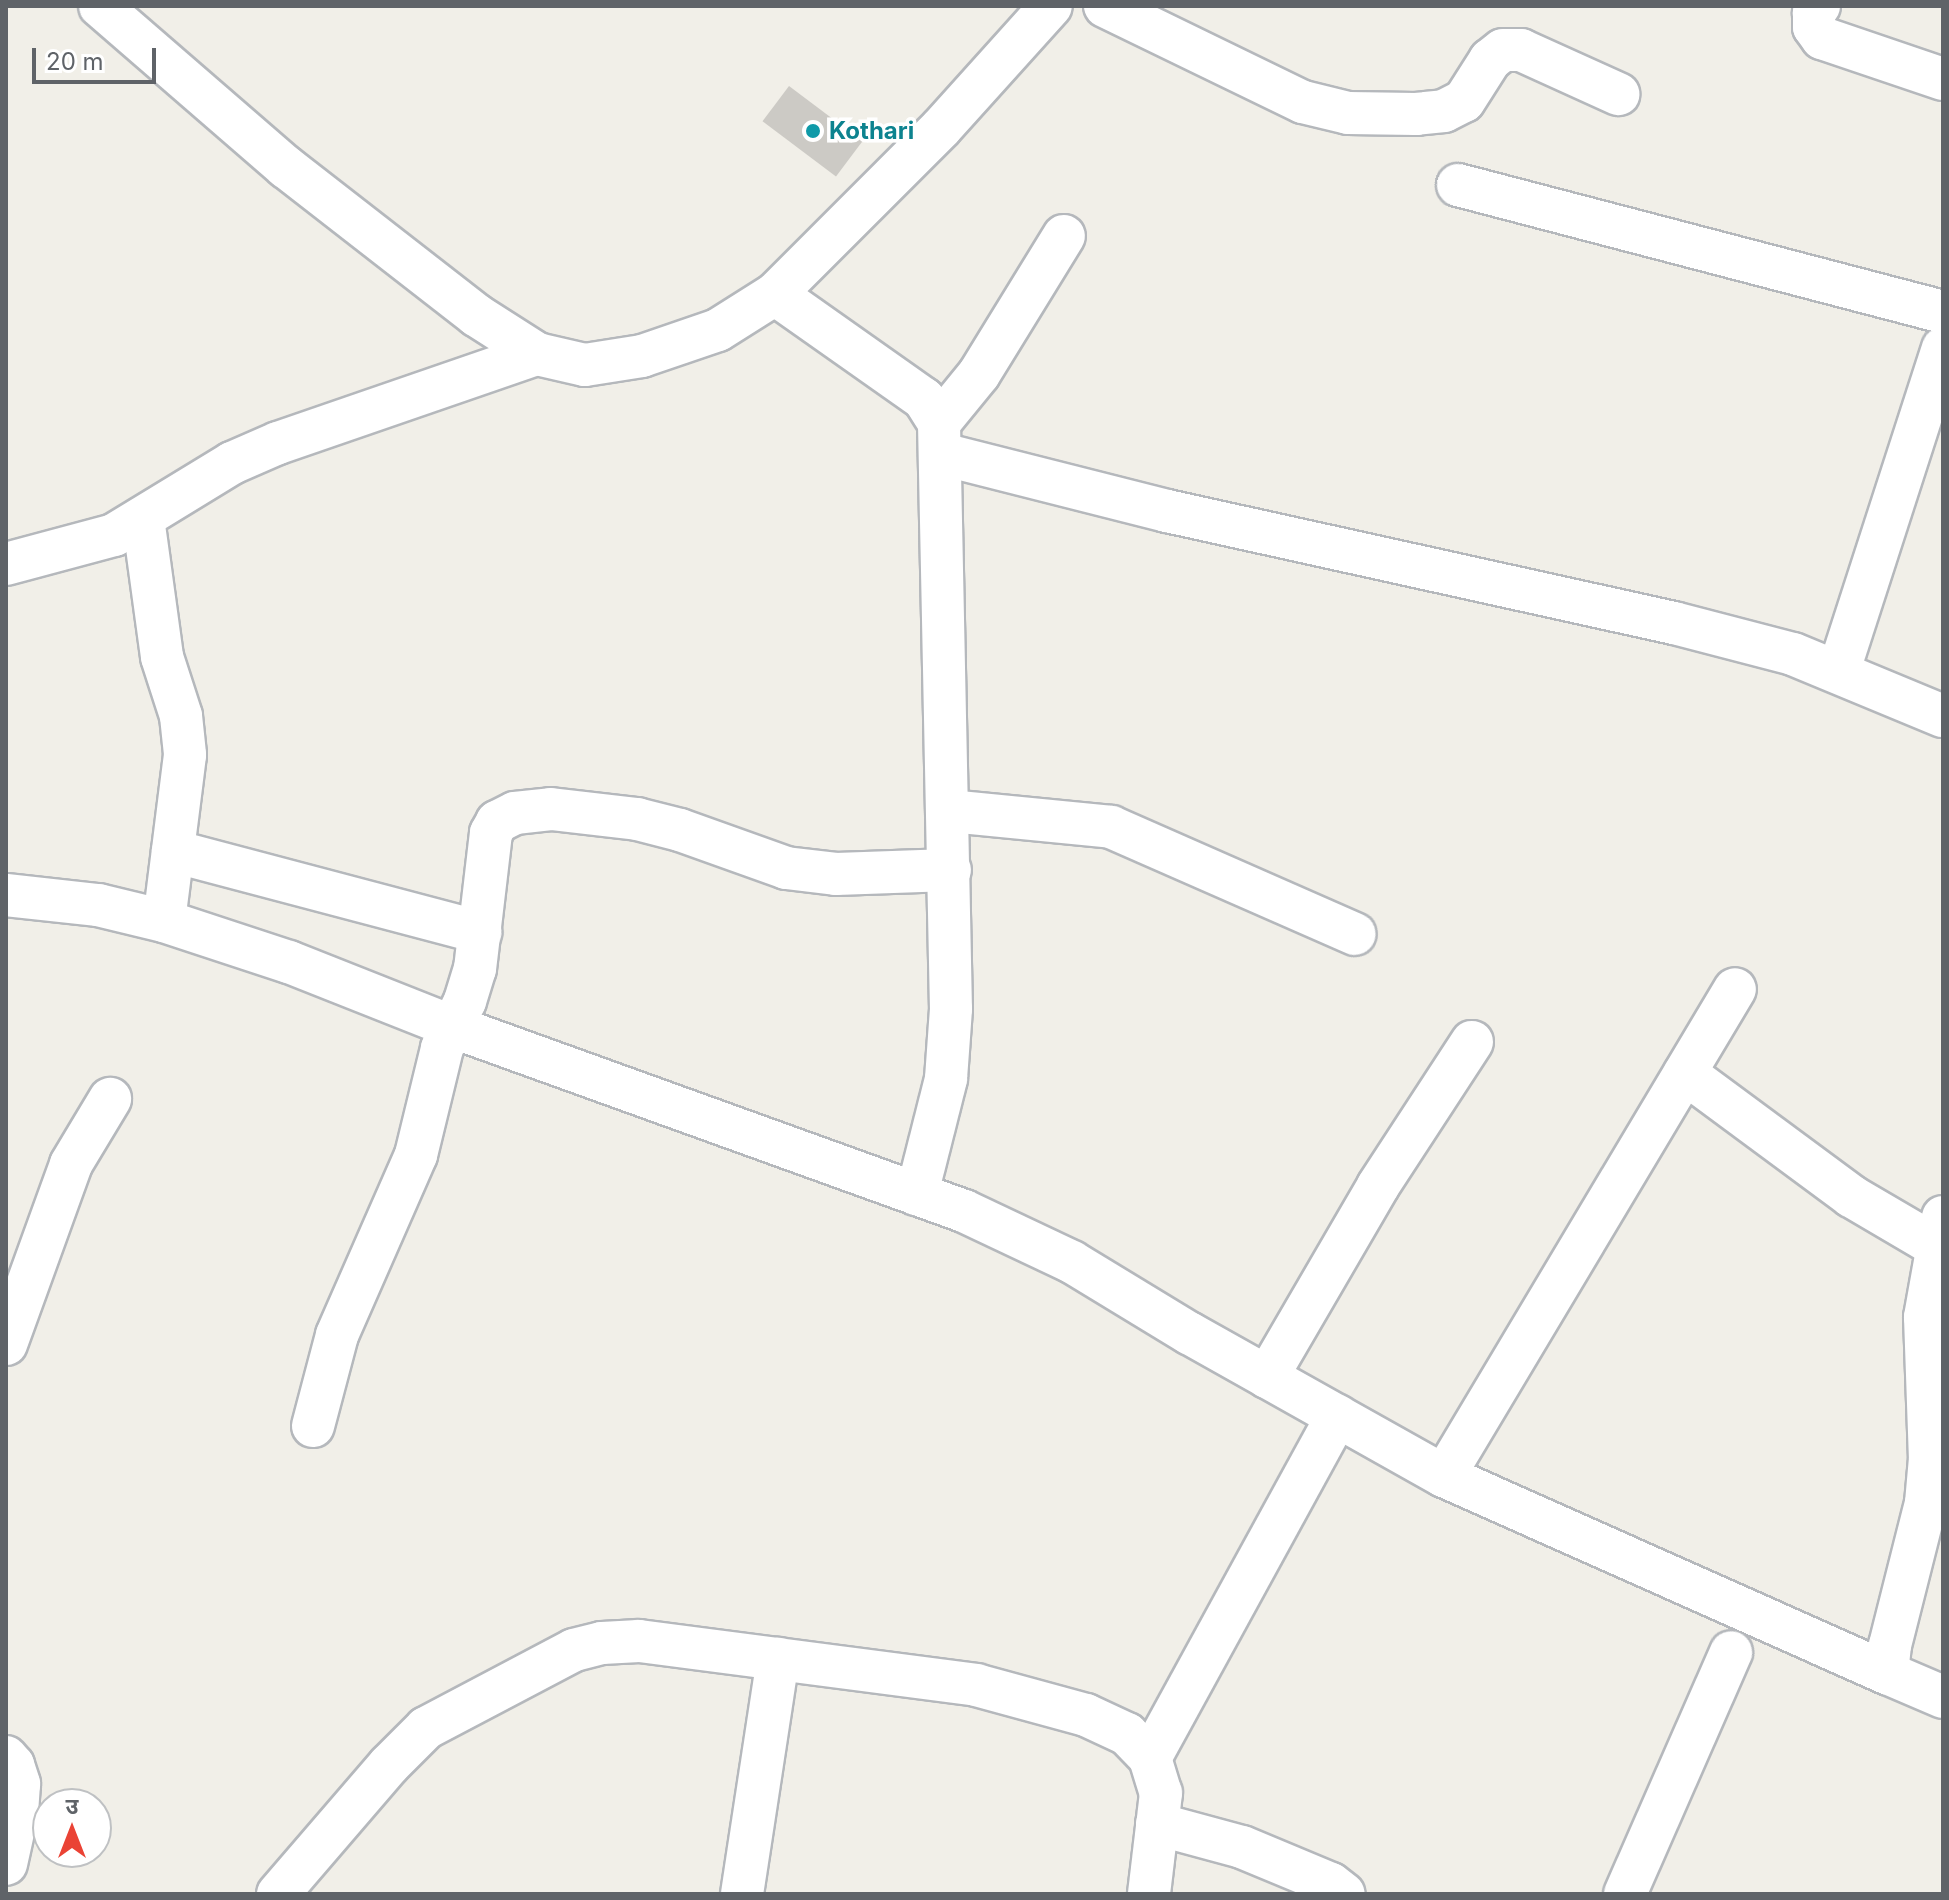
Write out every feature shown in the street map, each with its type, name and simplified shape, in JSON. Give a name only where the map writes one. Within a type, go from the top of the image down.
[{"type":"street","points":[[100,6],[286,167],[476,315],[537,354],[585,365],[642,356],[718,330],[775,294],[941,128],[1051,6]]},
{"type":"street","points":[[1105,6],[1303,102],[1348,113],[1416,114],[1444,111],[1464,101],[1490,60],[1503,50],[1521,50],[1547,59],[1618,94]]},
{"type":"street","points":[[1819,6],[1814,13],[1814,27],[1822,38],[1943,79]]},
{"type":"street","points":[[1458,185],[1943,312]]},
{"type":"street","points":[[941,439],[1064,236]]},
{"type":"street","points":[[775,294],[924,399],[941,439],[951,1009],[946,1079],[917,1194]]},
{"type":"street","points":[[1839,670],[1943,348]]},
{"type":"street","points":[[6,564],[114,535],[232,463],[278,443],[537,354]]},
{"type":"street","points":[[941,439],[1167,511],[1674,623],[1793,654],[1839,670],[1943,716]]},
{"type":"street","points":[[143,518],[162,657],[181,716],[185,755],[164,921]]},
{"type":"street","points":[[313,1426],[337,1335],[416,1155],[431,1086],[451,1026],[465,1001],[480,932],[491,833],[497,822],[515,813],[551,809],[637,819],[680,830],[786,868],[836,874],[950,870]]},
{"type":"street","points":[[949,811],[1111,827],[1355,934]]},
{"type":"street","points":[[173,851],[480,932]]},
{"type":"street","points":[[6,895],[98,905],[164,921],[289,962],[451,1026],[964,1211],[1072,1262],[1267,1377],[1444,1476],[1943,1697]]},
{"type":"street","points":[[1444,1476],[1735,989]]},
{"type":"street","points":[[1267,1377],[1378,1186],[1472,1042]]},
{"type":"street","points":[[1685,1073],[1851,1196],[1941,1238],[1925,1317],[1930,1458],[1926,1503],[1890,1645],[1887,1673]]},
{"type":"street","points":[[6,1344],[71,1164],[110,1099]]},
{"type":"street","points":[[1150,1758],[1337,1416]]},
{"type":"street","points":[[278,1894],[389,1765],[426,1728],[574,1650],[602,1643],[639,1641],[976,1685],[1086,1715],[1127,1734],[1150,1758],[1161,1793],[1149,1894]]},
{"type":"street","points":[[1625,1894],[1731,1652]]},
{"type":"street","points":[[742,1894],[778,1659]]},
{"type":"street","points":[[6,1757],[13,1765],[19,1784],[17,1814],[6,1864]]},
{"type":"street","points":[[1157,1824],[1242,1847],[1331,1884],[1344,1894]]},
{"type":"building","name":"Kothari","points":[[789,86],[862,141],[836,177],[763,121]]},
{"type":"place","name":"Kothari","points":[[813,131]]}]
